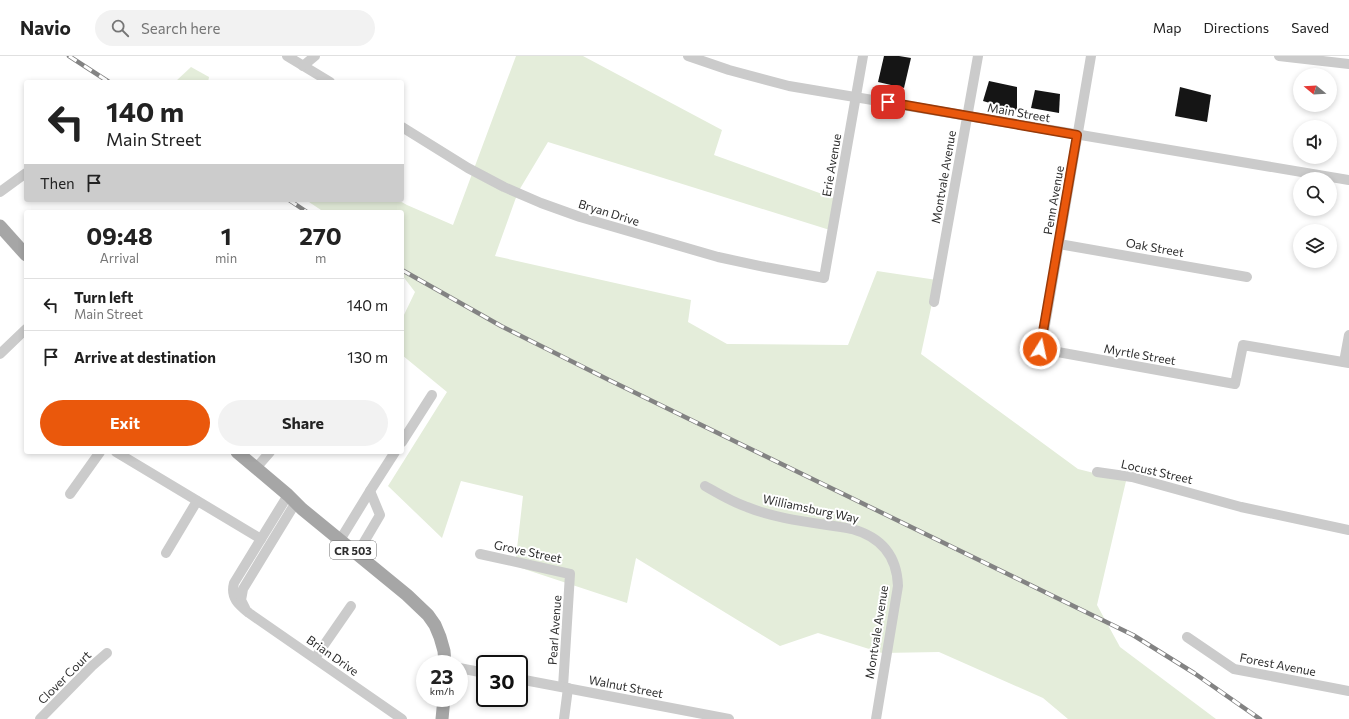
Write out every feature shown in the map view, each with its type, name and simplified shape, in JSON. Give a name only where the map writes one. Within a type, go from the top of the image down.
[{"type":"main road","points":[[3,229],[24,253]]},
{"type":"main road","name":"CR 503","points":[[239,454],[407,595],[428,615],[435,625],[440,637],[444,655]]},
{"type":"main road","points":[[442,719],[443,707]]},
{"type":"street","points":[[287,56],[327,80]]},
{"type":"street","points":[[303,66],[315,56]]},
{"type":"street","name":"Main Street","points":[[688,56],[758,79],[788,86],[1349,180]]},
{"type":"street","name":"Erie Avenue","points":[[824,278],[863,56]]},
{"type":"street","name":"Montvale Avenue","points":[[934,302],[978,56]]},
{"type":"street","name":"Penn Avenue","points":[[1040,349],[1091,56]]},
{"type":"street","points":[[1279,56],[1349,64]]},
{"type":"street","name":"Bryan Drive","points":[[404,128],[468,168],[504,187],[541,203],[580,217],[703,253],[824,278]]},
{"type":"street","points":[[0,192],[24,175]]},
{"type":"street","name":"Oak Street","points":[[1059,244],[1247,277]]},
{"type":"street","points":[[0,354],[24,331]]},
{"type":"street","points":[[1346,363],[1349,335]]},
{"type":"street","name":"Myrtle Street","points":[[1040,349],[1235,384],[1243,345],[1346,363]]},
{"type":"street","points":[[404,439],[432,395]]},
{"type":"street","points":[[70,494],[99,454]]},
{"type":"street","points":[[119,454],[261,539]]},
{"type":"street","points":[[256,468],[268,454]]},
{"type":"street","points":[[340,540],[394,454]]},
{"type":"street","name":"Locust Street","points":[[1097,472],[1132,477],[1249,508],[1349,530]]},
{"type":"street","name":"Williamsburg Way","points":[[705,486],[724,498],[748,508],[766,513],[863,532],[878,541],[886,550]]},
{"type":"street","points":[[357,554],[380,515],[370,491]]},
{"type":"street","name":"Brian Drive","points":[[292,498],[261,539],[234,584],[232,589],[235,600],[250,613],[402,719]]},
{"type":"street","name":"Brian Drive","points":[[250,613],[243,606],[241,600],[243,589],[292,498]]},
{"type":"street","points":[[166,554],[197,501]]},
{"type":"street","name":"Montvale Avenue","points":[[876,719],[898,586],[895,568],[886,550]]},
{"type":"street","name":"Grove Street","points":[[480,554],[570,574]]},
{"type":"street","name":"Pearl Avenue","points":[[564,719],[570,574]]},
{"type":"street","points":[[315,658],[351,606]]},
{"type":"street","name":"Forest Avenue","points":[[1187,637],[1234,669],[1349,691]]},
{"type":"street","name":"Clover Court","points":[[40,719],[92,666],[107,653]]},
{"type":"street","name":"Walnut Street","points":[[528,681],[729,719]]},
{"type":"green space","points":[[516,56],[583,56],[722,130],[714,155],[836,199],[833,231],[548,142],[518,192],[495,256],[691,300],[688,322],[727,344],[848,345],[877,271],[937,280],[921,354],[1078,469],[1126,481],[1097,605],[1120,647],[1216,719],[1068,719],[1043,698],[939,652],[882,653],[818,633],[780,646],[636,558],[627,603],[515,566],[523,496],[461,481],[442,538],[388,486],[447,392],[404,357],[404,315],[415,292],[404,278],[404,210],[321,210],[309,202],[402,202],[453,225]]},
{"type":"green space","points":[[191,67],[209,77],[208,80],[177,80]]},
{"type":"building","points":[[884,56],[911,58],[904,88],[878,82]]},
{"type":"building","points":[[989,81],[1017,87],[1017,111],[983,101]]},
{"type":"building","points":[[1180,87],[1211,95],[1207,122],[1175,116]]},
{"type":"building","points":[[1035,90],[1060,94],[1059,113],[1031,108]]},
{"type":"railway","points":[[69,56],[106,80]]},
{"type":"railway","points":[[292,202],[304,210]]},
{"type":"railway","points":[[404,271],[501,326],[609,380],[1133,635],[1194,673],[1260,719]]},
{"type":"route","points":[[888,102],[1077,135],[1040,349]]}]
